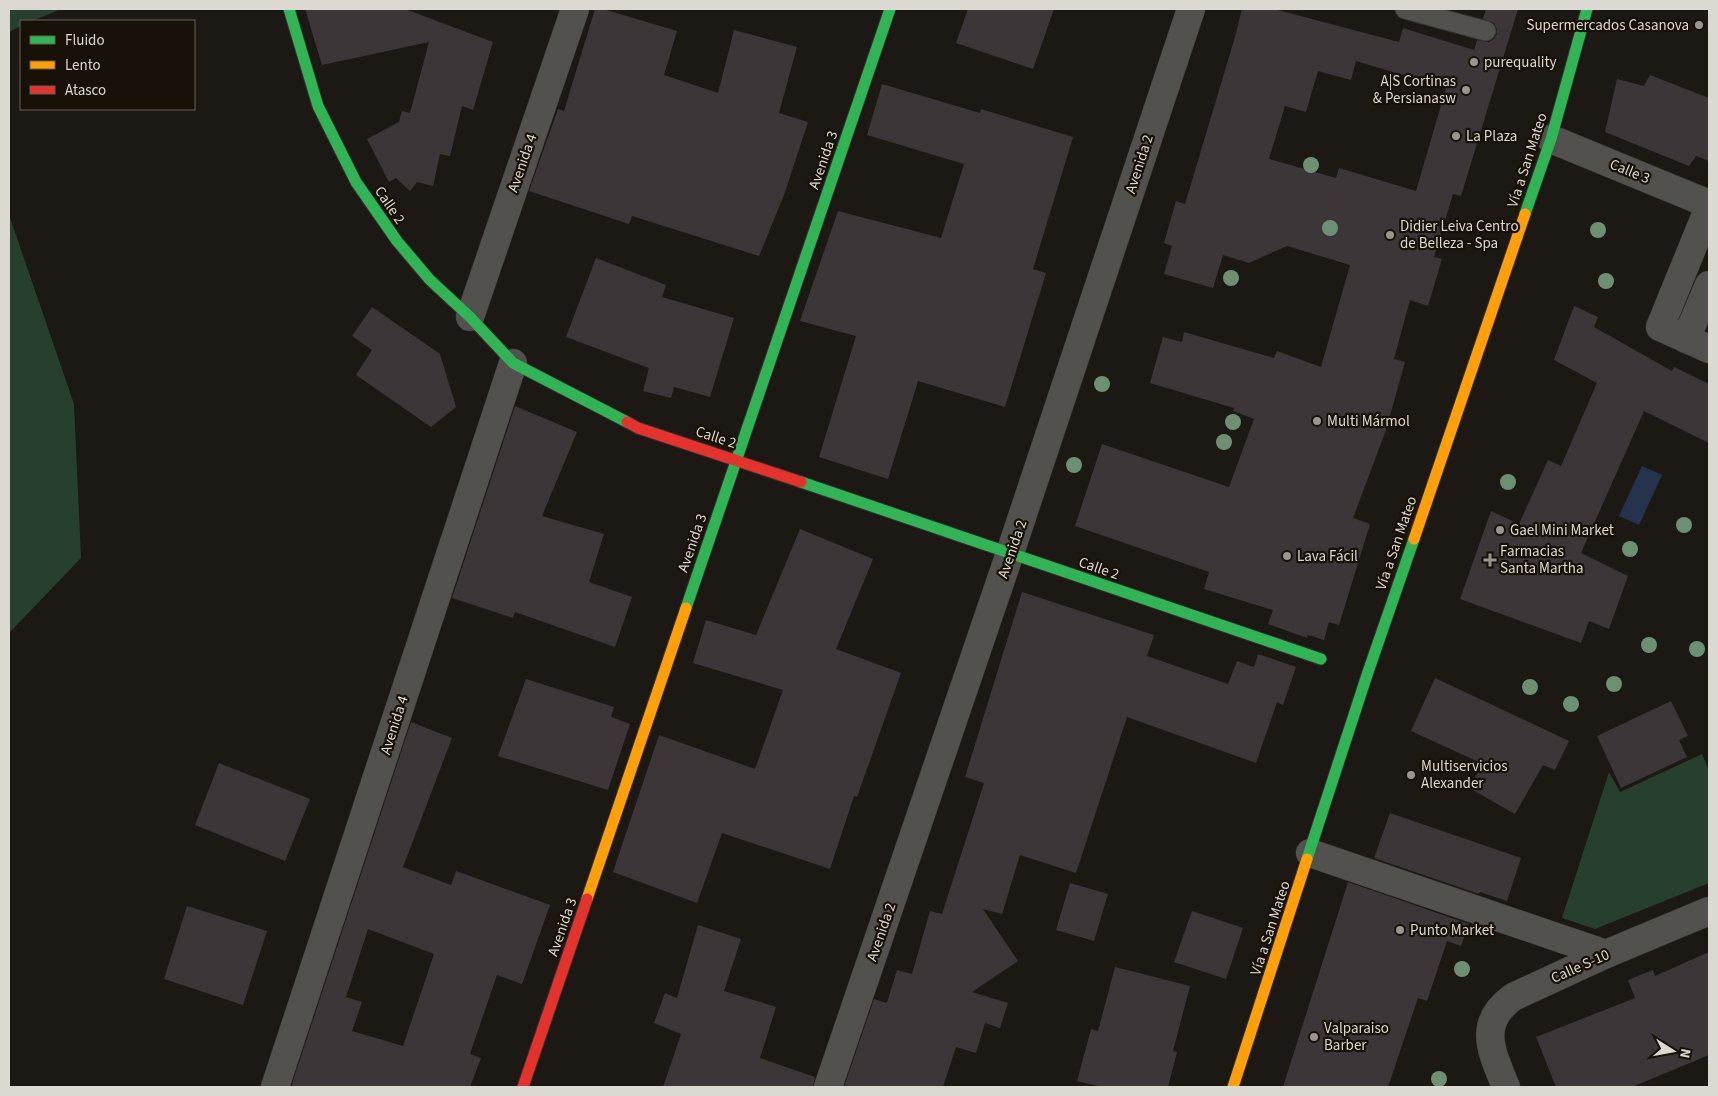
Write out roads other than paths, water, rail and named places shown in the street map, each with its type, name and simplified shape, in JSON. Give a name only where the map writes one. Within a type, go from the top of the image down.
[{"type":"street","name":"Calle 2","points":[[289,9],[318,106],[356,182],[397,242],[430,280],[470,317],[513,363],[638,428],[1321,659]]},
{"type":"street","name":"Avenida 4","points":[[470,317],[575,9]]},
{"type":"street","name":"Avenida 3","points":[[523,1087],[890,9]]},
{"type":"street","name":"Avenida 2","points":[[828,1087],[1010,553],[1191,9]]},
{"type":"street","name":"Vía a San Mateo","points":[[1233,1087],[1367,675],[1550,139],[1586,9]]},
{"type":"street","name":"Calle 3","points":[[1550,139],[1709,205]]},
{"type":"street","points":[[1709,205],[1660,327],[1698,344],[1709,285]]},
{"type":"street","name":"Avenida 4","points":[[275,1087],[513,363]]},
{"type":"street","points":[[1310,853],[1606,954]]},
{"type":"street","name":"Calle S-10","points":[[1506,1087],[1492,1054],[1489,1041],[1490,1028],[1503,1004],[1513,997],[1606,954],[1709,911]]},
{"type":"lane","points":[[1405,9],[1486,31]]},
{"type":"water","points":[[1642,466],[1662,475],[1639,525],[1619,516]]},
{"type":"place","name":"Supermercados Casanova","points":[[1699,25]]},
{"type":"place","name":"purequality","points":[[1474,62]]},
{"type":"place","name":"A|S Cortinas & Persianasw","points":[[1466,90]]},
{"type":"place","name":"La Plaza","points":[[1456,136]]},
{"type":"place","name":"Didier Leiva Centro de Belleza - Spa","points":[[1390,235]]},
{"type":"place","name":"Multi Mármol","points":[[1317,421]]},
{"type":"place","name":"Gael Mini Market","points":[[1500,530]]},
{"type":"place","name":"Lava Fácil","points":[[1287,556]]},
{"type":"place","name":"Farmacias Santa Martha","points":[[1490,560]]},
{"type":"place","name":"Multiservicios Alexander","points":[[1411,775]]},
{"type":"place","name":"Punto Market","points":[[1400,930]]},
{"type":"place","name":"Valparaiso Barber","points":[[1314,1037]]}]
